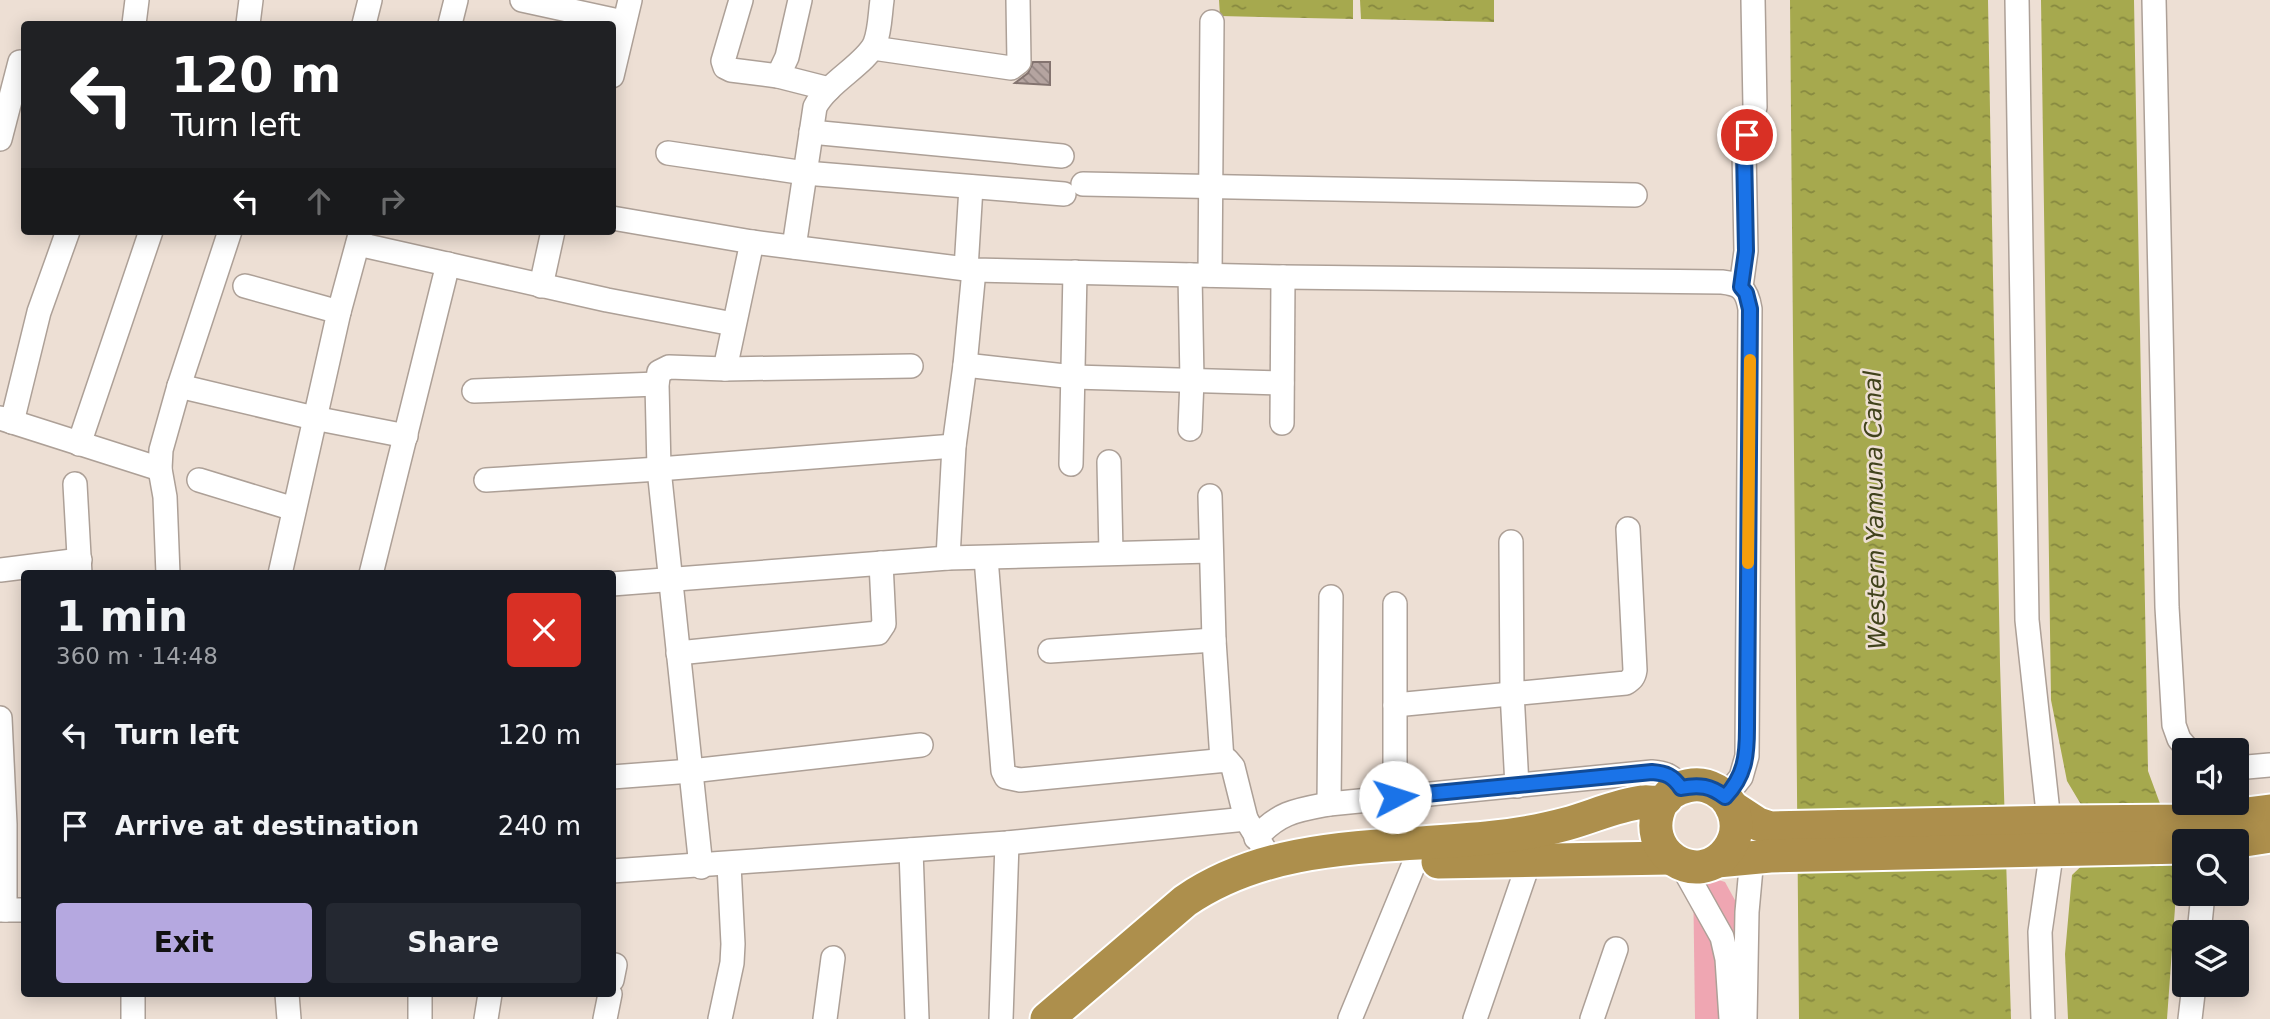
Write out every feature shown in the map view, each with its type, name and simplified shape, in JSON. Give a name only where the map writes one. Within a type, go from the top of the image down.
[{"type":"highway","points":[[1047,1019],[1185,901],[1206,886],[1235,873],[1258,840],[1338,849],[1540,831],[1626,805],[1705,786],[1716,790],[1758,824],[1764,847]]},
{"type":"highway","points":[[1672,795],[1657,813],[1654,825],[1656,837],[1675,861]]},
{"type":"highway","points":[[1717,861],[1733,843],[1736,831],[1736,819],[1729,802]]},
{"type":"highway","points":[[1077,1019],[1197,916],[1242,892],[1301,875],[1340,869],[1530,859],[1675,861],[1693,867],[1705,866],[1764,847],[2208,826],[2270,811]]},
{"type":"highway","points":[[2208,826],[2270,836]]},
{"type":"street","points":[[134,21],[137,0]]},
{"type":"street","points":[[248,21],[251,0]]},
{"type":"street","points":[[365,21],[370,0]]},
{"type":"street","points":[[451,21],[456,0]]},
{"type":"street","points":[[616,56],[630,0]]},
{"type":"street","points":[[741,0],[723,61],[725,67],[830,89]]},
{"type":"street","points":[[778,76],[787,57],[800,0]]},
{"type":"street","points":[[794,247],[815,107],[873,48],[881,0]]},
{"type":"street","points":[[873,48],[1011,68],[1019,62],[1018,0]]},
{"type":"street","points":[[1741,287],[1746,251],[1744,150],[1755,107],[1753,0]]},
{"type":"street","points":[[2017,0],[2026,620],[2052,835],[2040,932],[2043,1019]]},
{"type":"street","points":[[2154,0],[2167,620],[2174,725],[2179,738]]},
{"type":"street","points":[[531,10],[615,21]]},
{"type":"street","points":[[616,21],[623,22]]},
{"type":"street","points":[[1190,429],[1200,275],[1211,186],[1212,22]]},
{"type":"street","points":[[0,139],[15,59]]},
{"type":"street","points":[[811,132],[1062,156]]},
{"type":"street","points":[[668,153],[805,173],[971,187],[1073,189],[1211,186],[1635,195]]},
{"type":"street","points":[[948,558],[954,446],[965,365],[971,187]]},
{"type":"street","points":[[616,219],[752,242],[970,269],[1283,277],[1722,282],[1741,287],[1746,293],[1750,309],[1747,756],[1729,802]]},
{"type":"street","points":[[67,235],[39,312],[6,420],[160,469]]},
{"type":"street","points":[[79,444],[150,235]]},
{"type":"street","points":[[168,570],[161,450],[229,235]]},
{"type":"street","points":[[541,286],[552,235]]},
{"type":"street","points":[[281,570],[314,418],[359,238],[448,264],[541,286],[733,324]]},
{"type":"street","points":[[725,369],[752,242]]},
{"type":"street","points":[[373,570],[448,264]]},
{"type":"street","points":[[1070,464],[1075,272]]},
{"type":"street","points":[[1282,423],[1283,277]]},
{"type":"street","points":[[245,286],[339,312]]},
{"type":"street","points":[[965,365],[1074,377],[1282,383]]},
{"type":"street","points":[[701,867],[659,469],[657,384],[660,370],[669,367],[725,369],[911,366]]},
{"type":"street","points":[[474,391],[657,384]]},
{"type":"street","points":[[179,386],[314,418],[406,436]]},
{"type":"street","points":[[486,480],[954,446]]},
{"type":"street","points":[[1109,462],[1111,553]]},
{"type":"street","points":[[199,480],[294,509]]},
{"type":"street","points":[[0,570],[80,567],[75,484]]},
{"type":"street","points":[[1210,496],[1213,640],[1222,760]]},
{"type":"street","points":[[1395,705],[1626,683],[1634,676],[1628,529]]},
{"type":"street","points":[[1511,542],[1511,692],[1517,786]]},
{"type":"street","points":[[616,584],[948,558],[1210,551]]},
{"type":"street","points":[[986,558],[1003,771],[1006,778],[1020,779],[1222,760],[1231,762],[1258,840]]},
{"type":"street","points":[[678,653],[878,633],[884,624],[881,563]]},
{"type":"street","points":[[1329,804],[1331,597]]},
{"type":"street","points":[[1395,604],[1395,797]]},
{"type":"street","points":[[1050,651],[1213,640]]},
{"type":"street","points":[[0,718],[15,823],[10,910]]},
{"type":"street","points":[[616,777],[921,745]]},
{"type":"street","points":[[2249,767],[2270,765]]},
{"type":"street","points":[[1258,840],[1268,825],[1279,817],[1293,811],[1329,804],[1652,772],[1675,778],[1672,795]]},
{"type":"street","points":[[616,871],[1007,844],[1258,840]]},
{"type":"street","points":[[1001,1019],[1007,844]]},
{"type":"street","points":[[1745,1019],[1747,912],[1764,847]]},
{"type":"street","points":[[912,850],[917,1019]]},
{"type":"street","points":[[1475,1019],[1530,859]]},
{"type":"street","points":[[1675,861],[1722,937],[1727,959],[1731,1019]]},
{"type":"street","points":[[720,1019],[732,963],[729,864]]},
{"type":"street","points":[[1350,1019],[1414,864]]},
{"type":"street","points":[[1592,1019],[1616,949]]},
{"type":"street","points":[[825,1019],[833,958]]},
{"type":"street","points":[[133,997],[133,1019]]},
{"type":"street","points":[[286,997],[289,1019]]},
{"type":"street","points":[[420,997],[420,1019]]},
{"type":"street","points":[[486,1019],[490,997]]},
{"type":"street","points":[[605,1019],[609,997]]},
{"type":"street","points":[[2190,1019],[2193,997]]},
{"type":"shaded area","points":[[1693,872],[1725,882],[1742,913],[1743,1019],[1695,1019]]},
{"type":"water","points":[[1219,0],[1353,0],[1353,19],[1220,16]]},
{"type":"water","points":[[1360,0],[1494,0],[1494,22],[1361,19]]},
{"type":"water","name":"Western Yamuna Canal","points":[[1790,0],[1988,0],[2000,664],[2011,1019],[1799,1019]]},
{"type":"water","points":[[2041,0],[2134,0],[2148,771],[2166,820],[2172,853],[2172,906],[2175,906],[2172,920],[2167,1019],[2068,1019],[2065,954],[2072,875],[2093,855],[2092,823],[2067,781],[2051,700]]},
{"type":"building","points":[[1033,62],[1050,62],[1050,85],[1015,83],[1028,73]]},
{"type":"slow traffic","points":[[1748,563],[1750,360]]},
{"type":"route","points":[[1395,797],[1652,772],[1675,778],[1681,788],[1705,786],[1725,797],[1741,777],[1747,756],[1750,309],[1745,290],[1741,287],[1746,251],[1744,150],[1747,135]]}]
